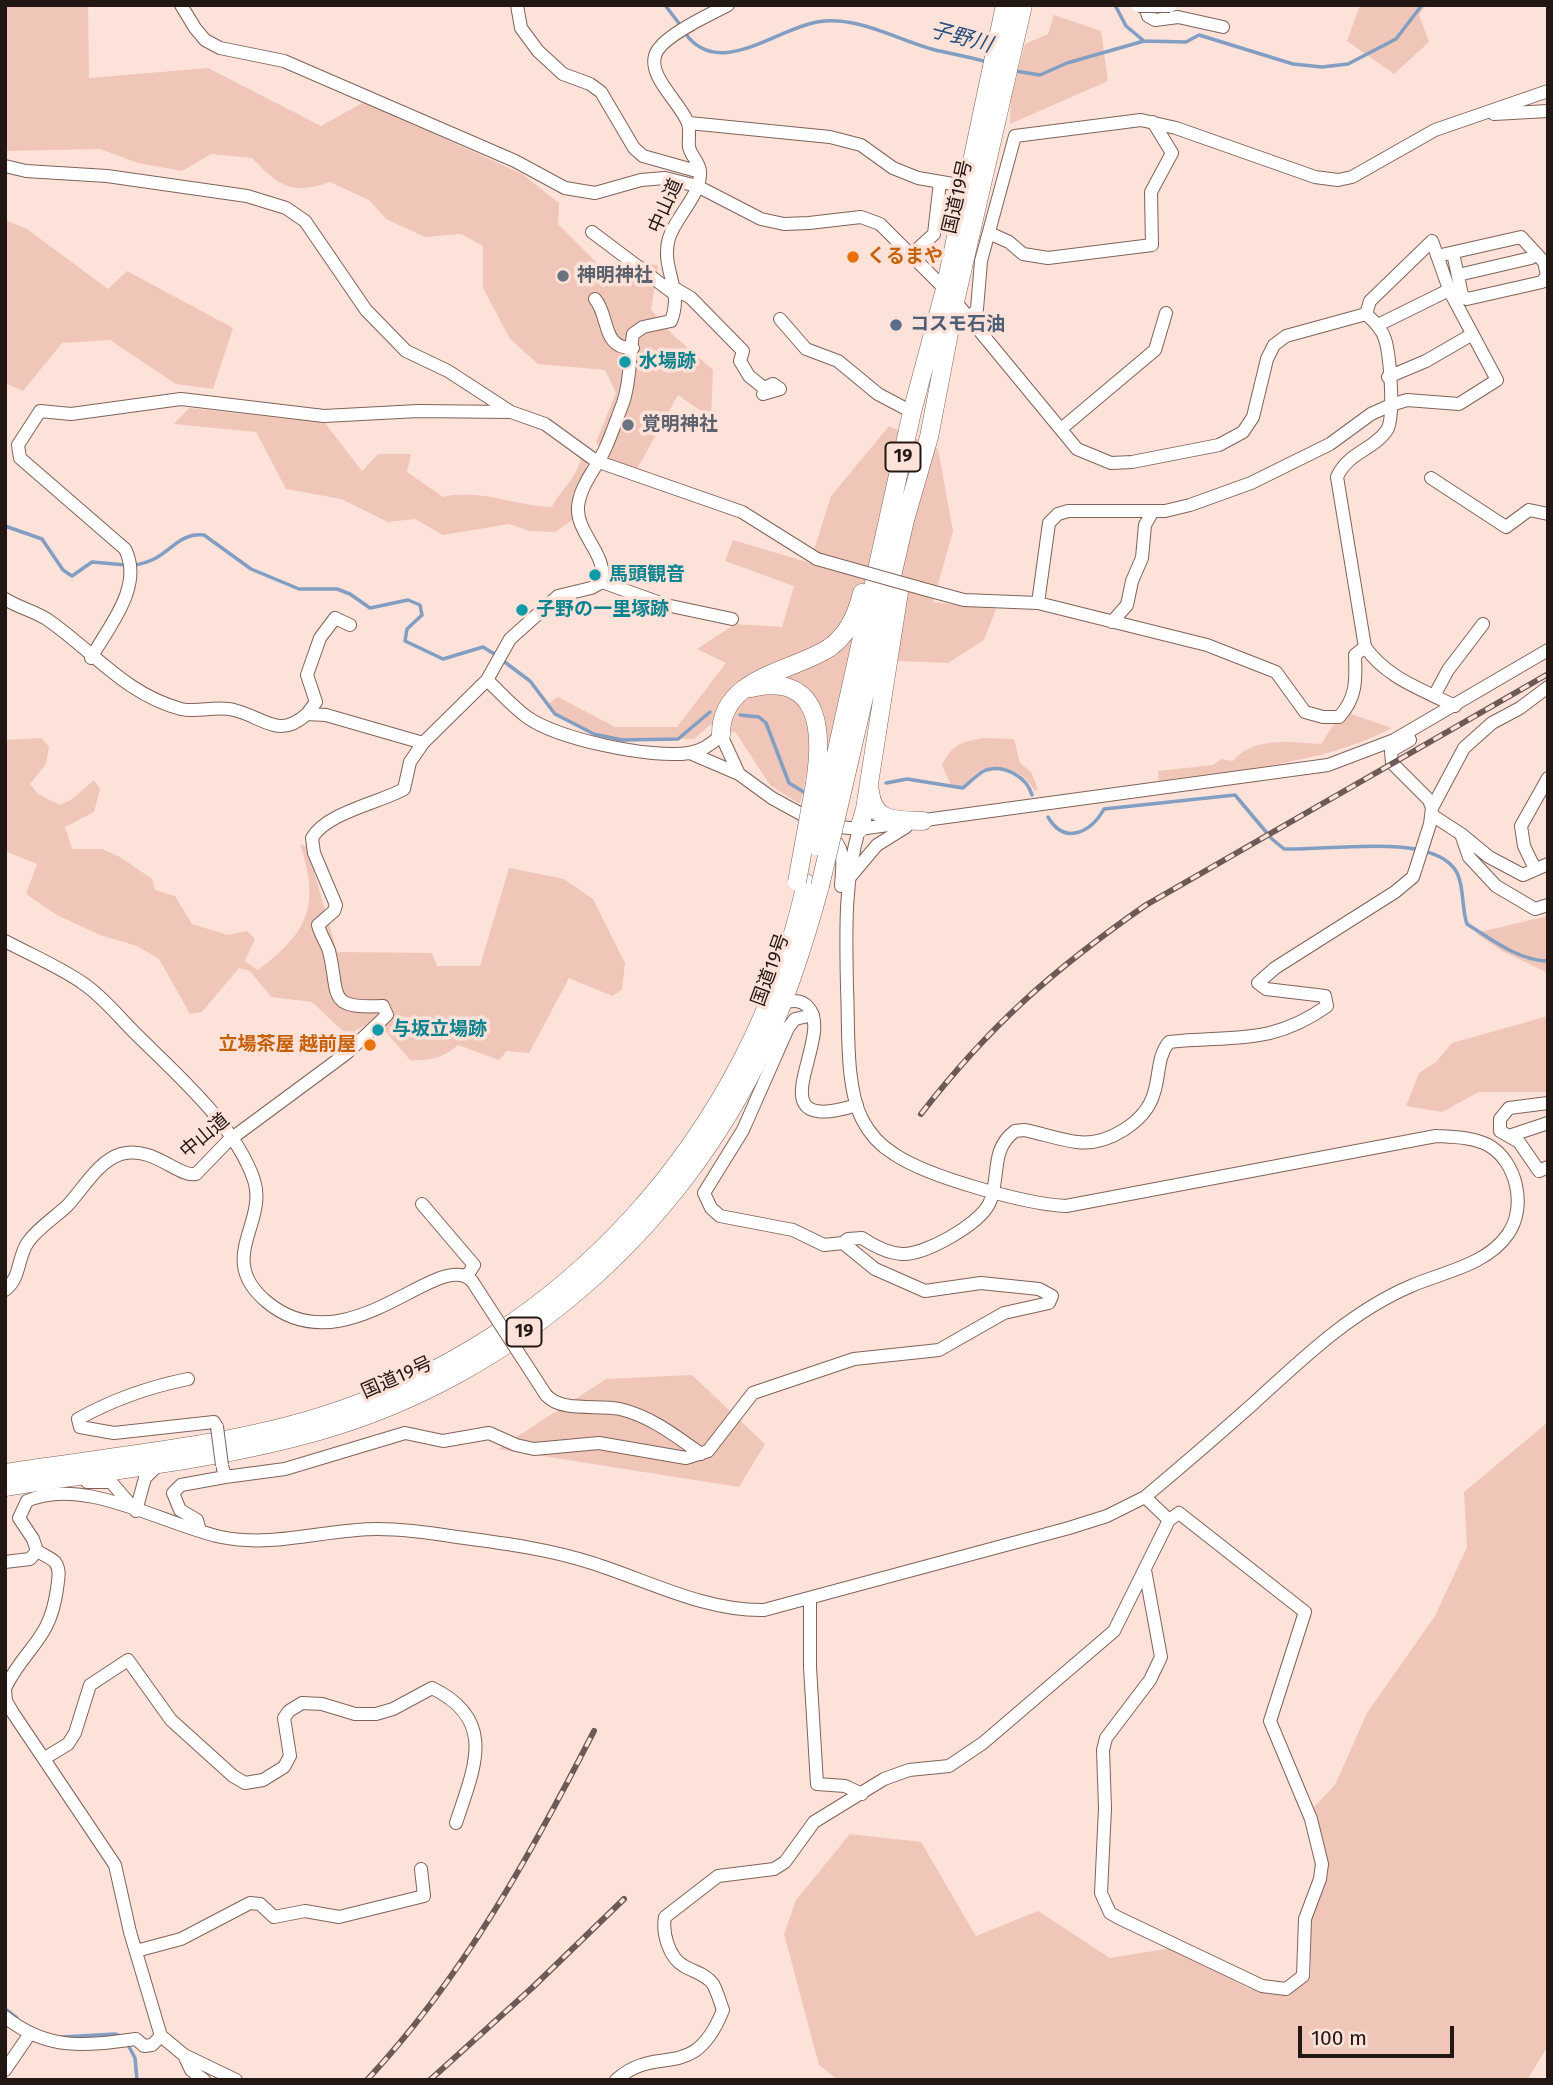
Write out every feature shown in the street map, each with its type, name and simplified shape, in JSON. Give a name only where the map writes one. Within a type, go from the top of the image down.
[{"type":"highway","name":"国道19号","points":[[1004,5],[1004,48]]},
{"type":"highway","name":"国道19号","points":[[829,786],[929,437],[950,295],[985,129],[1004,48],[1023,5]]},
{"type":"highway","name":"国道19号","points":[[5,1487],[159,1464],[278,1441],[368,1414],[455,1375],[536,1324],[574,1295],[617,1255],[694,1166],[745,1084],[783,1003],[912,412],[950,295]]},
{"type":"highway","name":"19","points":[[859,830],[869,785],[902,576],[929,437]]},
{"type":"highway","name":"19","points":[[744,690],[773,672],[830,647],[849,627],[858,609],[880,516],[902,459]]},
{"type":"highway","name":"19","points":[[744,690],[785,686],[810,704],[829,786],[808,884]]},
{"type":"highway","points":[[721,735],[723,717],[730,702],[744,690]]},
{"type":"highway","points":[[869,785],[877,814],[891,820],[923,821]]},
{"type":"highway","name":"国道19号","points":[[5,1473],[188,1446],[290,1425],[400,1388],[475,1349],[558,1290],[615,1238],[650,1199],[679,1162],[720,1099],[746,1053],[780,974],[808,884]]},
{"type":"main road","points":[[1138,5],[1170,5]]},
{"type":"street","points":[[181,5],[205,40],[220,48],[284,61],[515,161],[565,188],[594,193],[653,178],[697,186],[761,219],[784,223],[852,217],[870,219],[888,229],[950,295],[1077,449],[1111,463],[1219,445],[1243,432],[1254,417],[1267,359],[1274,345],[1286,336],[1366,314]]},
{"type":"street","points":[[517,5],[522,28],[538,51],[563,74],[590,84],[601,92],[634,148],[643,156],[700,172]]},
{"type":"street","name":"中山道","points":[[676,292],[667,261],[669,240],[697,186],[700,172],[689,146],[689,123],[654,64],[656,51],[676,35],[728,5]]},
{"type":"street","points":[[1145,5],[1147,16],[1155,20],[1178,17],[1223,27]]},
{"type":"street","points":[[969,319],[977,309],[981,261],[989,233],[993,195],[1015,136],[1116,122],[1153,122],[1315,177],[1338,180],[1360,174],[1435,130],[1548,91]]},
{"type":"street","points":[[1483,114],[1548,111]]},
{"type":"street","points":[[989,233],[1009,242],[1023,254],[1048,258],[1152,245],[1151,192],[1172,153],[1153,122]]},
{"type":"street","points":[[689,123],[830,137],[861,145],[894,168],[918,178],[947,183],[934,234],[912,254]]},
{"type":"street","points":[[5,166],[26,171],[107,176],[247,196],[286,208],[306,221],[366,310],[396,342],[448,371],[511,412],[545,424],[596,461],[742,512],[817,559],[964,600],[1038,603],[1207,645],[1276,672],[1305,712],[1322,718],[1339,717],[1349,706],[1356,687],[1355,654],[1366,647]]},
{"type":"street","points":[[592,232],[676,292],[691,298],[743,351],[740,361],[748,376],[764,388],[773,384],[780,389],[764,394]]},
{"type":"street","points":[[1437,256],[1521,237],[1544,262],[1547,275],[1542,282],[1467,299],[1462,295],[1453,253]]},
{"type":"street","points":[[1038,603],[1049,523],[1058,514],[1068,511],[1153,511],[1189,505],[1251,483],[1330,444],[1371,414],[1391,405],[1407,400],[1459,404],[1497,380],[1449,290],[1432,241],[1370,301],[1366,314]]},
{"type":"street","points":[[1458,275],[1531,258],[1536,253]]},
{"type":"street","points":[[1378,325],[1449,290]]},
{"type":"street","points":[[602,582],[600,564],[578,509],[582,491],[596,461],[604,451],[624,400],[637,329],[671,321],[676,292]]},
{"type":"street","points":[[594,299],[602,309],[608,335],[619,345],[632,348]]},
{"type":"street","points":[[1061,429],[1155,350],[1166,313]]},
{"type":"street","points":[[1366,314],[1378,325],[1385,339],[1391,420],[1385,432],[1343,463],[1336,477],[1366,647],[1378,664],[1387,671],[1454,706]]},
{"type":"street","points":[[780,319],[806,349],[838,360],[878,394],[912,412]]},
{"type":"street","points":[[1388,377],[1426,361],[1471,335]]},
{"type":"street","points":[[91,658],[128,592],[132,572],[125,549],[20,458],[18,444],[40,411],[71,414],[181,399],[324,416],[418,411],[511,412]]},
{"type":"street","points":[[1431,478],[1506,527],[1529,510],[1548,514]]},
{"type":"street","points":[[1112,622],[1127,604],[1132,581],[1142,558],[1145,525],[1153,511]]},
{"type":"street","points":[[602,582],[666,605],[732,619]]},
{"type":"street","points":[[307,714],[326,715],[424,743],[487,680],[510,639],[548,603],[558,596],[591,589],[602,582]]},
{"type":"street","points":[[5,599],[46,618],[91,658],[138,690],[183,709],[230,709],[277,728],[299,721],[316,702],[307,675],[320,638],[335,618],[350,625]]},
{"type":"street","points":[[1434,696],[1448,670],[1483,624]]},
{"type":"street","points":[[487,680],[528,717],[548,727],[620,749],[690,753],[739,774],[788,809],[821,825],[859,830],[1301,771],[1358,755],[1406,733],[1548,650]]},
{"type":"street","points":[[813,1015],[795,1019],[788,1028],[743,1130],[704,1193],[711,1208],[720,1216],[793,1230],[824,1245],[862,1238],[889,1252],[915,1253],[963,1229],[979,1217],[993,1191],[1001,1147],[1015,1131],[1087,1142],[1108,1136],[1141,1119],[1154,1093],[1161,1051],[1169,1041],[1249,1039],[1301,1021],[1328,1006],[1325,996],[1266,989],[1258,983],[1275,968],[1407,884],[1417,870],[1432,811],[1464,748],[1492,723],[1520,708],[1548,687]]},
{"type":"street","points":[[1406,733],[1410,740],[1391,751],[1392,763],[1429,800],[1432,811],[1489,857],[1523,875],[1541,867],[1524,846],[1521,826],[1548,778]]},
{"type":"street","points":[[690,753],[706,747],[721,735],[739,774]]},
{"type":"street","name":"中山道","points":[[5,1290],[16,1277],[20,1256],[29,1241],[68,1204],[105,1163],[121,1154],[145,1154],[193,1175],[231,1139],[347,1053],[383,1022],[388,1012],[383,1006],[356,1007],[342,999],[333,986],[329,952],[318,925],[334,911],[336,905],[311,842],[320,828],[364,804],[404,789],[408,765],[424,743]]},
{"type":"street","points":[[788,809],[799,822],[836,841],[842,859],[841,887],[846,895]]},
{"type":"street","points":[[848,881],[877,845],[900,829],[923,821]]},
{"type":"street","points":[[236,2080],[184,2055],[160,2036],[115,1865],[6,1701],[5,1689],[15,1668],[38,1644],[49,1625],[59,1573],[55,1562],[37,1551],[33,1539],[19,1518],[23,1506],[31,1499],[59,1495],[83,1496],[232,1539],[271,1542],[377,1529],[456,1537],[541,1550],[591,1562],[718,1607],[764,1610],[810,1600],[922,1566],[1069,1528],[1107,1516],[1145,1497],[1337,1330],[1377,1303],[1488,1253],[1507,1235],[1516,1210],[1515,1186],[1512,1171],[1501,1154],[1486,1144],[1436,1136],[1066,1206],[1042,1205],[993,1191],[918,1167],[894,1155],[872,1133],[856,1105],[850,1059],[846,895],[859,830]]},
{"type":"street","points":[[1461,834],[1469,857],[1496,886],[1535,909],[1548,905]]},
{"type":"street","points":[[5,941],[94,992],[193,1090],[231,1139],[246,1163],[258,1194],[243,1245],[244,1267],[251,1287],[268,1303],[289,1316],[311,1322],[345,1321],[362,1316],[442,1276],[458,1273],[470,1279],[547,1395],[559,1404],[620,1409],[663,1427],[701,1454]]},
{"type":"street","points":[[783,1003],[801,1002],[813,1015],[816,1027],[800,1083],[803,1099],[809,1107],[820,1112],[833,1112],[856,1105]]},
{"type":"street","points":[[1548,1102],[1509,1108],[1500,1119],[1504,1133],[1519,1142],[1539,1171],[1548,1167]]},
{"type":"street","points":[[1486,1144],[1504,1133],[1548,1123]]},
{"type":"street","points":[[422,1204],[474,1265],[470,1279]]},
{"type":"street","points":[[200,1531],[197,1520],[180,1510],[173,1493],[181,1485],[224,1471],[285,1469],[405,1433],[443,1441],[489,1433],[516,1445],[534,1449],[599,1443],[686,1458],[701,1454],[723,1436],[753,1393],[854,1359],[940,1350],[1004,1313],[1047,1304],[1053,1298],[1039,1289],[981,1283],[925,1291],[875,1269],[843,1243]]},
{"type":"street","points":[[188,1379],[147,1387],[108,1402],[78,1419],[80,1427],[114,1433],[214,1422],[224,1471]]},
{"type":"street","points":[[136,1511],[145,1478],[159,1464]]},
{"type":"street","points":[[68,1477],[78,1482],[111,1482],[136,1511]]},
{"type":"street","points":[[1145,1497],[1169,1520]]},
{"type":"street","points":[[616,2080],[626,2071],[688,2057],[699,2051],[717,2025],[723,2010],[712,1984],[702,1974],[682,1965],[670,1951],[663,1926],[665,1917],[718,1876],[774,1869],[785,1863],[814,1822],[884,1779],[909,1770],[949,1766],[983,1743],[1114,1631],[1145,1570],[1159,1535],[1169,1520],[1178,1513],[1305,1612],[1270,1721],[1311,1819],[1322,1864],[1320,1879],[1305,1919],[1303,1976],[1286,1989],[1262,1986],[1110,1913],[1101,1893],[1105,1808],[1102,1769],[1106,1738],[1150,1680],[1161,1657],[1145,1570]]},
{"type":"street","points":[[5,1562],[30,1559],[37,1551]]},
{"type":"street","points":[[810,1600],[810,1667],[817,1784],[845,1786],[862,1794]]},
{"type":"street","points":[[45,1758],[68,1744],[75,1733],[90,1685],[128,1660],[171,1720],[233,1776],[245,1783],[263,1780],[284,1767],[290,1756],[284,1718],[289,1711],[302,1703],[322,1704],[355,1714],[376,1714],[393,1709],[432,1688],[461,1707],[476,1736],[477,1754],[456,1822]]},
{"type":"street","points":[[136,1951],[181,1939],[250,1903],[260,1904],[274,1917],[305,1911],[339,1916],[424,1896],[421,1870]]},
{"type":"street","points":[[5,2017],[29,2035],[47,2042],[136,2039],[145,2046],[152,2045],[160,2036]]},
{"type":"street","points":[[5,2070],[29,2035]]},
{"type":"street","points":[[184,2055],[191,2070],[204,2080]]},
{"type":"shaded area","points":[[5,5],[88,5],[89,78],[208,68],[321,126],[364,102],[522,174],[559,203],[558,224],[613,279],[642,260],[658,266],[651,310],[672,334],[713,370],[711,418],[678,395],[637,469],[611,460],[596,442],[616,393],[605,370],[538,364],[510,339],[483,288],[483,246],[461,234],[425,237],[386,219],[369,200],[330,182],[305,188],[287,186],[271,176],[252,158],[211,154],[182,171],[138,163],[100,149],[5,151]]},
{"type":"shaded area","points":[[1360,5],[1426,5],[1419,15],[1429,42],[1394,74],[1347,41]]},
{"type":"shaded area","points":[[1054,15],[1101,31],[1108,81],[1010,124],[1011,98],[1025,44],[1048,34]]},
{"type":"shaded area","points":[[5,220],[27,229],[108,289],[127,271],[233,328],[213,389],[176,384],[110,340],[62,343],[23,391],[5,383]]},
{"type":"shaded area","points":[[189,408],[325,423],[362,471],[378,454],[411,454],[407,472],[443,497],[484,496],[552,507],[573,477],[581,457],[588,460],[579,487],[574,519],[555,532],[530,531],[509,524],[443,535],[415,519],[388,522],[341,499],[286,489],[256,432],[174,424]]},
{"type":"shaded area","points":[[889,426],[938,449],[953,531],[933,602],[996,609],[984,640],[948,663],[849,659],[830,743],[813,743],[800,804],[770,785],[736,733],[710,725],[694,739],[622,739],[595,732],[556,713],[549,703],[558,697],[615,727],[677,727],[726,663],[697,649],[735,624],[782,627],[794,586],[725,561],[733,540],[810,563],[831,496]]},
{"type":"shaded area","points":[[1351,714],[1392,728],[1337,750],[1308,758],[1159,781],[1158,771],[1213,765],[1221,759],[1233,761],[1241,753],[1262,744],[1321,744],[1335,723]]},
{"type":"shaded area","points":[[42,738],[49,747],[46,764],[30,784],[38,794],[60,805],[71,800],[94,780],[100,789],[94,812],[65,827],[72,849],[102,849],[120,857],[152,879],[155,890],[175,896],[192,924],[228,935],[247,931],[255,939],[245,961],[258,970],[289,943],[306,916],[309,884],[300,844],[307,847],[337,952],[432,953],[437,966],[480,966],[509,868],[564,879],[593,899],[625,963],[622,990],[612,996],[569,978],[529,1053],[507,1051],[499,1060],[458,1045],[436,1058],[410,1060],[376,1020],[347,1035],[312,1002],[271,997],[250,971],[239,968],[202,1012],[190,1014],[159,959],[137,946],[100,935],[57,915],[26,894],[37,864],[5,851],[5,740]]},
{"type":"shaded area","points":[[983,738],[1014,739],[1020,763],[1031,772],[1038,789],[1034,791],[1026,780],[1014,771],[999,768],[981,770],[962,787],[951,785],[942,765],[950,752],[958,745]]},
{"type":"shaded area","points":[[1548,916],[1548,973],[1502,951],[1476,933]]},
{"type":"shaded area","points":[[1548,1016],[1548,1092],[1479,1092],[1442,1112],[1406,1106],[1419,1073],[1436,1062],[1452,1043]]},
{"type":"shaded area","points":[[692,1375],[765,1444],[739,1487],[498,1449],[606,1379]]},
{"type":"shaded area","points":[[1548,1422],[1548,2046],[1527,2080],[838,2080],[819,2065],[784,1934],[796,1900],[850,1834],[921,1842],[976,1936],[1038,1911],[1110,1958],[1172,1948],[1248,1988],[1268,1994],[1311,1975],[1309,1916],[1328,1874],[1314,1807],[1335,1785],[1367,1713],[1435,1616],[1467,1547],[1464,1492]]},
{"type":"waterway","name":"子野川","points":[[665,5],[681,26]]},
{"type":"waterway","points":[[1115,5],[1126,26],[1144,41]]},
{"type":"waterway","points":[[1015,71],[1040,75],[1067,63],[1144,41],[1186,42],[1199,35],[1293,64],[1322,67],[1348,64],[1396,39],[1422,5]]},
{"type":"waterway","name":"子野川","points":[[685,33],[698,46],[714,52],[730,52],[748,48],[801,26],[817,22],[847,22],[921,46],[987,62]]},
{"type":"waterway","points":[[5,526],[42,539],[63,570],[72,576],[92,562],[126,565]]},
{"type":"waterway","points":[[134,565],[155,558],[185,538],[204,535],[251,569],[299,589],[337,589],[350,594],[370,608],[408,600],[420,605],[422,615],[407,629],[405,641],[443,659],[483,647],[496,655]]},
{"type":"waterway","points":[[502,660],[530,681],[555,714],[594,734],[622,740],[678,739],[710,712]]},
{"type":"waterway","points":[[740,715],[759,717],[766,723],[789,783],[807,794]]},
{"type":"waterway","points":[[886,783],[907,779],[963,788],[986,770],[1000,769],[1020,778],[1032,795]]},
{"type":"waterway","points":[[1048,817],[1055,826],[1070,833],[1085,829],[1104,809],[1235,795],[1272,839],[1284,849],[1398,847],[1421,850],[1439,857],[1457,873],[1467,924],[1516,953],[1548,961]]},
{"type":"waterway","points":[[5,2009],[17,2018]]},
{"type":"waterway","points":[[62,2037],[115,2034],[123,2037]]},
{"type":"waterway","points":[[127,2043],[135,2058],[137,2080]]},
{"type":"railway","points":[[921,1114],[972,1053],[1025,1000],[1082,952],[1146,905],[1548,674]]},
{"type":"railway","points":[[367,2080],[434,2000],[492,1914],[545,1824],[594,1731]]},
{"type":"railway","points":[[430,2080],[533,1987],[624,1899]]},
{"type":"place","name":"くるまや","points":[[853,257]]},
{"type":"place","name":"神明神社","points":[[563,276]]},
{"type":"place","name":"コスモ石油","points":[[896,325]]},
{"type":"place","name":"水場跡","points":[[625,362]]},
{"type":"place","name":"覚明神社","points":[[628,425]]},
{"type":"place","name":"馬頭観音","points":[[595,575]]},
{"type":"place","name":"子野の一里塚跡","points":[[522,610]]},
{"type":"place","name":"与坂立場跡","points":[[378,1030]]},
{"type":"place","name":"立場茶屋 越前屋","points":[[370,1045]]}]
